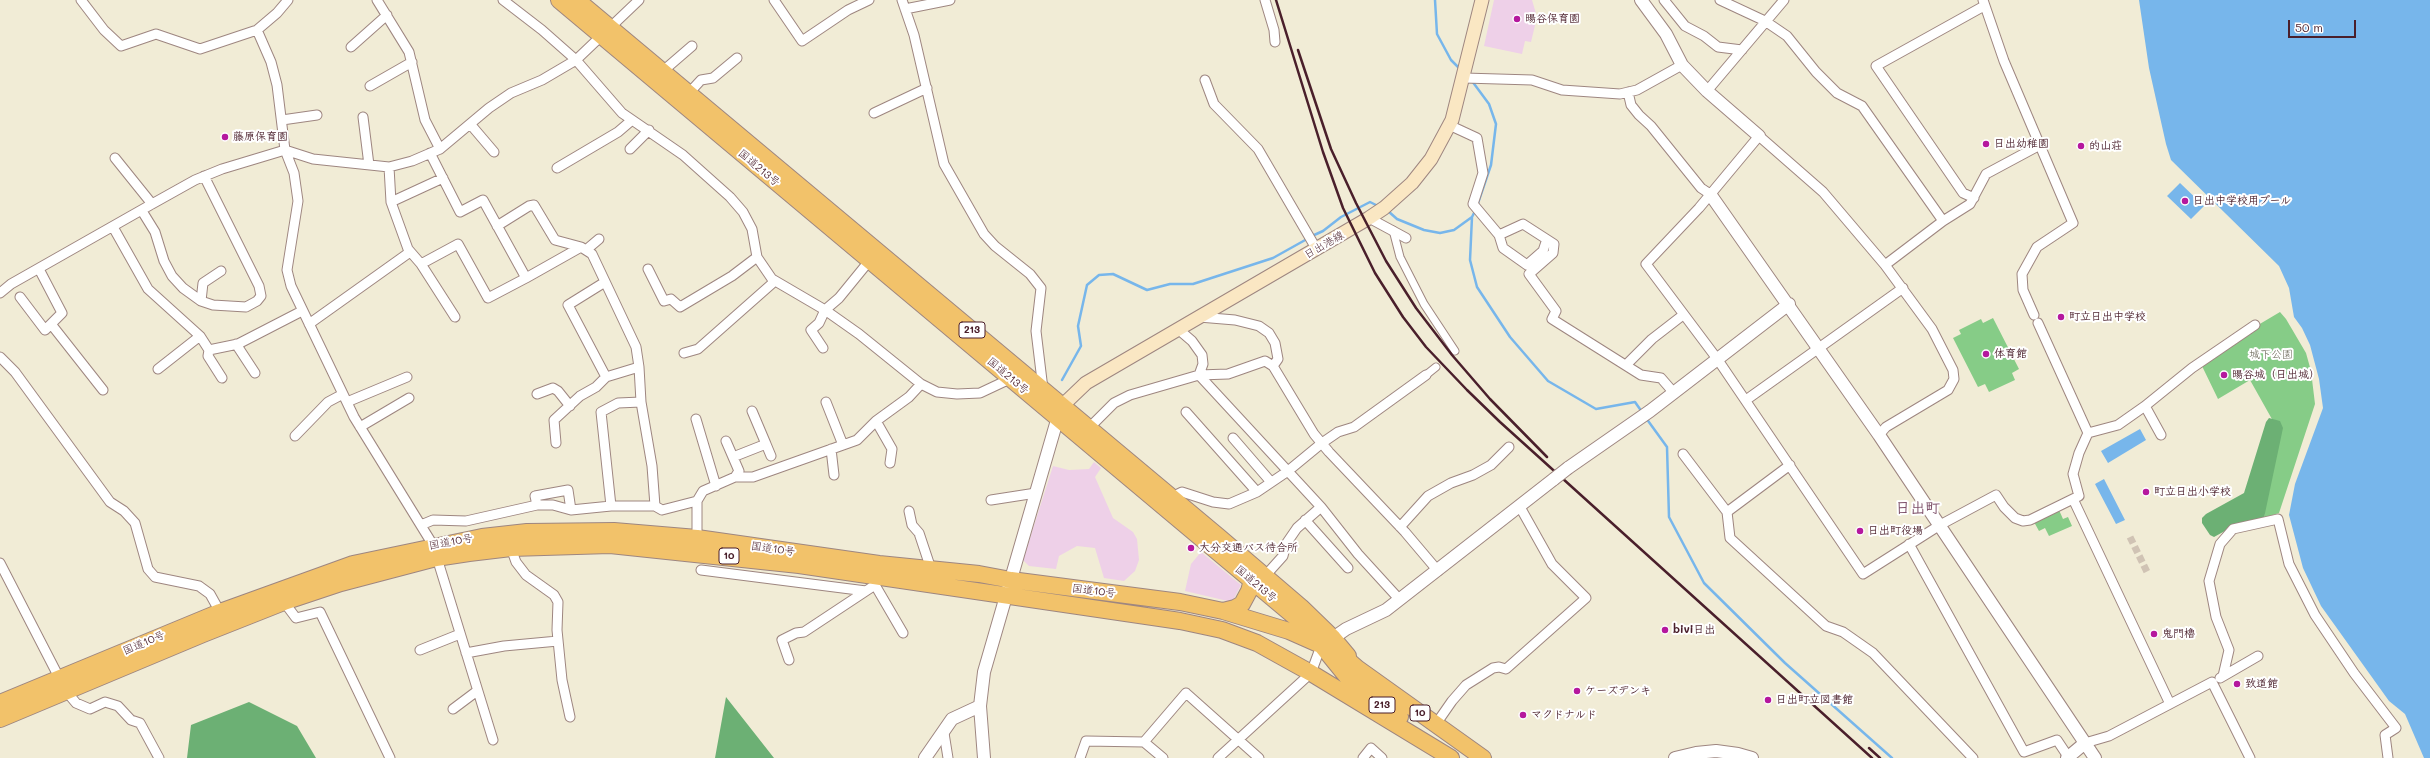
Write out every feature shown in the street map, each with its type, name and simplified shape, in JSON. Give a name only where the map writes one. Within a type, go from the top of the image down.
[{"type":"highway","name":"国道213号","points":[[559,0],[662,71],[689,93],[1017,375],[1258,578]]},
{"type":"highway","name":"国道213号","points":[[577,0],[606,31],[870,260],[1017,375],[1043,389],[1060,411],[1089,428],[1172,497],[1258,578],[1294,616],[1327,642],[1336,665],[1358,687],[1450,758]]},
{"type":"highway","name":"国道10号","points":[[0,703],[64,685],[284,602],[435,551],[482,537],[570,531],[614,532],[697,538],[879,564],[979,574],[1011,580],[1180,602],[1223,611],[1289,632],[1327,642],[1357,668],[1483,758]]},
{"type":"highway","name":"国道10号","points":[[0,719],[64,685],[220,612],[309,578],[353,564],[435,551],[564,545],[632,546],[722,555],[874,581],[1007,596],[1180,621],[1222,630],[1257,643],[1311,673],[1450,758]]},
{"type":"highway","points":[[1223,611],[1235,608],[1242,604],[1258,578]]},
{"type":"main road","name":"日出港線","points":[[1060,411],[1086,383],[1317,250],[1384,208],[1412,183],[1431,159],[1449,124],[1464,77],[1482,0]]},
{"type":"street","points":[[81,0],[104,30],[121,46],[156,34],[200,48],[257,30],[278,13],[288,0]]},
{"type":"street","points":[[377,0],[409,52],[425,120],[440,149]]},
{"type":"street","points":[[503,0],[542,30],[576,60],[622,114],[649,130],[683,155],[730,197],[743,212],[752,229],[757,257],[762,268],[775,281],[825,310],[859,334],[921,384],[937,392],[957,394],[980,393],[1017,375]]},
{"type":"street","points":[[0,293],[152,204],[204,176],[285,150],[313,159],[389,167],[440,149],[471,125],[489,108],[511,93],[542,80],[576,60],[639,0]]},
{"type":"street","points":[[774,0],[802,41],[848,10],[869,0]]},
{"type":"street","points":[[902,0],[914,35],[944,164],[991,242],[1030,274],[1041,288],[1036,331],[1043,389]]},
{"type":"street","points":[[905,10],[950,0]]},
{"type":"street","points":[[1265,0],[1274,30],[1275,42]]},
{"type":"street","points":[[1641,0],[1666,34],[1682,65],[1707,90],[1823,192],[1885,265],[1932,329],[1953,370],[1954,379],[1948,390],[1886,427],[1879,436]]},
{"type":"street","points":[[1664,0],[1685,26],[1704,36],[1718,48],[1742,50]]},
{"type":"street","points":[[1720,0],[1765,21],[1787,36],[1816,72],[1837,93],[1862,106],[1943,221]]},
{"type":"street","points":[[1707,90],[1784,0]]},
{"type":"street","points":[[1759,136],[1710,194],[1646,264],[1746,400],[1863,574],[1940,525],[1996,495],[2004,507],[2016,518],[2023,521],[2030,520],[2079,496],[2074,474],[2079,453],[2088,433],[2023,290],[2022,274],[2037,247],[2073,222],[2004,60],[1983,3],[1876,66],[1963,193],[1974,198]]},
{"type":"street","points":[[351,47],[387,15]]},
{"type":"street","points":[[257,30],[271,62],[277,85],[285,150],[294,173],[298,200],[287,270],[291,286],[360,427],[421,525],[435,551],[493,740]]},
{"type":"street","points":[[662,71],[692,46]]},
{"type":"street","points":[[689,93],[701,80],[713,78],[737,58]]},
{"type":"street","points":[[370,86],[412,62]]},
{"type":"street","points":[[1464,77],[1532,80],[1562,90],[1620,94],[1637,90],[1682,65]]},
{"type":"street","points":[[1205,80],[1214,104],[1258,149],[1317,250]]},
{"type":"street","points":[[874,113],[927,88]]},
{"type":"street","points":[[1628,92],[1632,105],[1701,188],[1710,194],[1789,304],[1940,525],[2095,758]]},
{"type":"street","points":[[282,120],[317,115]]},
{"type":"street","points":[[363,117],[369,166]]},
{"type":"street","points":[[556,168],[618,132],[632,120]]},
{"type":"street","points":[[1449,124],[1477,138],[1483,173],[1473,204],[1499,235],[1503,248],[1527,265],[1543,251],[1546,242]]},
{"type":"street","points":[[471,125],[494,152]]},
{"type":"street","points":[[630,149],[649,130]]},
{"type":"street","points":[[1885,265],[1943,221],[1970,204],[1986,174],[2040,145]]},
{"type":"street","points":[[430,153],[460,212],[483,200],[526,278]]},
{"type":"street","points":[[115,158],[152,204]]},
{"type":"street","points":[[389,167],[391,202],[410,252],[421,264],[455,317]]},
{"type":"street","points":[[142,211],[155,232],[164,261],[172,276],[201,302],[230,308],[246,307],[261,296],[259,286],[204,176]]},
{"type":"street","points":[[391,202],[443,178]]},
{"type":"street","points":[[497,226],[534,205],[555,240],[584,249],[592,254],[636,347],[640,367],[641,402],[652,466],[655,506]]},
{"type":"street","points":[[1369,218],[1406,238]]},
{"type":"street","points":[[1499,235],[1523,224],[1554,244],[1553,253],[1529,274],[1556,311],[1552,319],[1642,375],[1661,378],[1674,393]]},
{"type":"street","points":[[113,227],[148,289],[200,336],[209,350],[208,356],[222,378]]},
{"type":"street","points":[[1393,230],[1400,257],[1424,304],[1455,351]]},
{"type":"street","points":[[421,264],[458,244],[488,298],[584,249],[600,239]]},
{"type":"street","points":[[309,324],[410,252]]},
{"type":"street","points":[[648,269],[664,301],[671,299],[680,307],[732,276],[757,257]]},
{"type":"street","points":[[823,348],[812,330],[819,323],[825,310],[839,298],[870,260]]},
{"type":"street","points":[[20,297],[45,330],[62,313],[39,269]]},
{"type":"street","points":[[201,302],[203,283],[221,271]]},
{"type":"street","points":[[684,353],[698,349],[775,281]]},
{"type":"street","points":[[605,282],[568,305],[606,377]]},
{"type":"street","points":[[1746,400],[1820,349],[1903,288]]},
{"type":"street","points":[[1218,758],[1311,673],[1327,642],[1386,610],[1400,600],[1568,468],[1674,393],[1789,304]]},
{"type":"street","points":[[209,350],[236,344],[302,311]]},
{"type":"street","points":[[1626,365],[1652,339],[1683,315]]},
{"type":"street","points":[[1199,317],[1235,320],[1259,326],[1269,333],[1275,343],[1278,359],[1273,366]]},
{"type":"street","points":[[51,324],[103,390]]},
{"type":"street","points":[[2088,433],[2118,425],[2146,406],[2192,368],[2254,325]]},
{"type":"street","points":[[1178,329],[1202,355],[1203,364],[1199,375]]},
{"type":"street","points":[[158,369],[200,336]]},
{"type":"street","points":[[236,344],[255,372]]},
{"type":"street","points":[[0,357],[15,372],[110,502],[124,510],[135,523],[148,569],[155,577],[199,586],[210,594],[220,612]]},
{"type":"street","points":[[1089,428],[1114,403],[1130,395],[1199,375],[1228,374],[1265,361],[1273,366],[1322,443],[1400,527],[1438,571]]},
{"type":"street","points":[[556,443],[554,420],[580,396],[596,387],[606,377],[640,367]]},
{"type":"street","points":[[1172,497],[1182,492],[1213,502],[1230,504],[1257,492],[1288,471],[1322,443],[1338,432],[1354,427],[1436,367]]},
{"type":"street","points":[[1199,375],[1321,507],[1358,554],[1400,600]]},
{"type":"street","points":[[296,436],[328,402],[345,398],[407,377]]},
{"type":"street","points":[[697,538],[697,501],[704,491],[736,477],[753,477],[857,440],[876,421],[909,397],[921,384]]},
{"type":"street","points":[[537,394],[553,388],[570,406]]},
{"type":"street","points":[[360,427],[409,398]]},
{"type":"street","points":[[611,506],[602,412],[618,403],[641,402]]},
{"type":"street","points":[[826,402],[843,445]]},
{"type":"street","points":[[2146,406],[2161,435]]},
{"type":"street","points":[[752,411],[771,456]]},
{"type":"street","points":[[984,758],[980,706],[984,672],[1060,411]]},
{"type":"street","points":[[1186,412],[1257,492]]},
{"type":"street","points":[[696,419],[716,486]]},
{"type":"street","points":[[876,421],[892,449],[890,463]]},
{"type":"street","points":[[1233,438],[1271,482]]},
{"type":"street","points":[[726,441],[739,471],[736,477]]},
{"type":"street","points":[[733,457],[766,444]]},
{"type":"street","points":[[1400,527],[1428,496],[1451,483],[1473,475],[1491,465],[1509,447]]},
{"type":"street","points":[[831,449],[834,475]]},
{"type":"street","points":[[1683,454],[1727,512],[1730,538],[1826,626],[1843,632],[1873,653],[1973,758]]},
{"type":"street","points":[[1727,512],[1790,465]]},
{"type":"street","points":[[537,505],[535,496],[568,490],[571,510]]},
{"type":"street","points":[[990,500],[1036,492]]},
{"type":"street","points":[[2073,499],[2170,704]]},
{"type":"street","points":[[421,525],[433,520],[466,521],[537,505],[553,505],[571,510],[611,506],[655,506],[662,510],[697,501]]},
{"type":"street","points":[[1258,578],[1283,556],[1286,544],[1305,520],[1321,507]]},
{"type":"street","points":[[1436,724],[1452,700],[1466,685],[1493,668],[1499,666],[1506,669],[1586,598],[1552,564],[1520,507]]},
{"type":"street","points":[[909,511],[912,525],[919,533],[931,569]]},
{"type":"street","points":[[2223,676],[2229,650],[2216,617],[2209,581],[2220,544],[2233,529],[2278,519],[2289,564],[2315,615],[2354,673],[2396,728],[2385,735],[2388,758]]},
{"type":"street","points":[[1305,520],[1348,568]]},
{"type":"street","points":[[1909,544],[2024,752],[2057,740],[2068,758],[2085,743],[2108,736],[2212,682],[2258,656]]},
{"type":"street","points":[[511,548],[516,562],[526,575],[554,595],[558,602],[558,641],[562,680],[570,717]]},
{"type":"street","points":[[0,563],[64,685],[76,703],[90,709],[105,702],[118,706],[131,720],[140,723],[159,758]]},
{"type":"street","points":[[701,570],[866,591]]},
{"type":"street","points":[[789,660],[782,640],[796,633],[804,632],[866,591],[874,581],[903,633]]},
{"type":"street","points":[[284,602],[296,618],[320,612],[390,758]]},
{"type":"street","points":[[420,650],[460,634]]},
{"type":"street","points":[[466,653],[504,646],[558,641]]},
{"type":"street","points":[[2212,682],[2250,758]]},
{"type":"street","points":[[452,709],[478,691]]},
{"type":"street","points":[[1144,742],[1186,693],[1259,758]]},
{"type":"street","points":[[925,758],[944,733],[952,719],[980,706]]},
{"type":"street","points":[[944,733],[948,758]]},
{"type":"street","points":[[1080,758],[1086,741],[1144,742],[1163,758]]},
{"type":"street","points":[[1363,758],[1371,748],[1382,758]]},
{"type":"street","points":[[1676,758],[1696,753],[1716,751],[1738,754],[1752,758]]},
{"type":"shaded area","points":[[1494,0],[1532,0],[1537,17],[1531,42],[1525,41],[1522,54],[1484,46]]},
{"type":"shaded area","points":[[1094,462],[1101,468],[1095,477],[1113,518],[1133,532],[1137,539],[1139,560],[1135,571],[1124,581],[1104,578],[1095,548],[1077,546],[1059,556],[1056,569],[1029,566],[1023,560],[1053,466],[1069,470],[1089,469]]},
{"type":"shaded area","points":[[1201,552],[1241,585],[1232,602],[1185,591],[1191,564]]},
{"type":"green space","name":"城下公園","points":[[2280,312],[2286,319],[2306,353],[2311,371],[2315,404],[2279,513],[2264,518],[2273,421],[2250,380],[2218,399],[2202,366],[2253,328]]},
{"type":"green space","name":"体育館","points":[[1993,318],[2019,369],[2012,373],[2015,380],[1989,392],[1985,384],[1978,387],[1953,338],[1961,334],[1959,330],[1981,319],[1983,323]]},
{"type":"green space","points":[[2269,418],[2280,421],[2283,428],[2264,518],[2234,526],[2214,537],[2210,535],[2202,523],[2202,518],[2206,514],[2244,493],[2266,422]]},
{"type":"green space","points":[[2059,510],[2063,519],[2068,517],[2072,526],[2049,536],[2045,528],[2039,531],[2034,522]]},
{"type":"green space","points":[[726,697],[774,758],[715,758]]},
{"type":"green space","points":[[249,702],[297,726],[316,758],[187,758],[191,725]]},
{"type":"water","points":[[2139,0],[2430,0],[2430,758],[2424,758],[2405,714],[2389,701],[2321,606],[2303,568],[2289,515],[2295,484],[2323,408],[2319,379],[2310,345],[2302,328],[2294,317],[2289,288],[2279,266],[2171,160],[2149,68]]},
{"type":"water","name":"日出中学校用プール","points":[[2180,183],[2204,206],[2191,219],[2167,196]]},
{"type":"water","points":[[2140,429],[2146,440],[2108,463],[2101,451]]},
{"type":"water","points":[[2104,479],[2125,520],[2116,524],[2095,484]]},
{"type":"waterway","points":[[1435,0],[1437,34],[1451,60],[1460,69]]},
{"type":"waterway","points":[[1472,81],[1489,104],[1496,124],[1491,165],[1477,206]]},
{"type":"waterway","points":[[1312,236],[1323,231],[1341,217],[1370,202],[1378,206]]},
{"type":"waterway","points":[[1388,211],[1397,219],[1424,230],[1440,233],[1454,230],[1472,217],[1475,211]]},
{"type":"waterway","points":[[1472,217],[1470,260],[1477,287],[1510,337],[1548,381],[1596,409],[1635,402],[1642,412]]},
{"type":"waterway","points":[[1062,380],[1081,346],[1078,326],[1087,285],[1099,275],[1113,274],[1147,290],[1170,284],[1193,284],[1273,258],[1307,239]]},
{"type":"waterway","points":[[1646,418],[1667,447],[1669,517],[1704,583],[1785,663],[1892,758]]},
{"type":"tunnel","points":[[2130,537],[2148,574]]},
{"type":"railway","points":[[1276,0],[1323,152],[1343,208],[1375,273],[1403,317],[1426,347],[1500,422],[1872,758]]},
{"type":"railway","points":[[1298,50],[1331,149],[1356,203],[1386,261],[1416,308],[1452,355],[1490,399],[1547,457]]},
{"type":"railway","points":[[1869,748],[1880,758]]},
{"type":"place","name":"暘谷保育園","points":[[1517,19]]},
{"type":"place","name":"藤原保育園","points":[[225,137]]},
{"type":"place","name":"日出幼稚園","points":[[1986,144]]},
{"type":"place","name":"的山荘","points":[[2081,146]]},
{"type":"place","name":"日出中学校用プール","points":[[2185,201]]},
{"type":"place","name":"町立日出中学校","points":[[2061,317]]},
{"type":"place","name":"体育館","points":[[1986,354]]},
{"type":"place","name":"暘谷城（日出城）","points":[[2224,375]]},
{"type":"place","name":"町立日出小学校","points":[[2146,492]]},
{"type":"place","name":"日出町役場","points":[[1860,531]]},
{"type":"place","name":"大分交通バス待合所","points":[[1191,548]]},
{"type":"place","name":"bivi日出","points":[[1665,630]]},
{"type":"place","name":"鬼門櫓","points":[[2154,634]]},
{"type":"place","name":"致道館","points":[[2237,684]]},
{"type":"place","name":"ケーズデンキ","points":[[1577,691]]},
{"type":"place","name":"日出町立図書館","points":[[1768,700]]},
{"type":"place","name":"マクドナルド","points":[[1523,715]]},
{"type":"district","name":"日出町","points":[[1918,508]]}]
